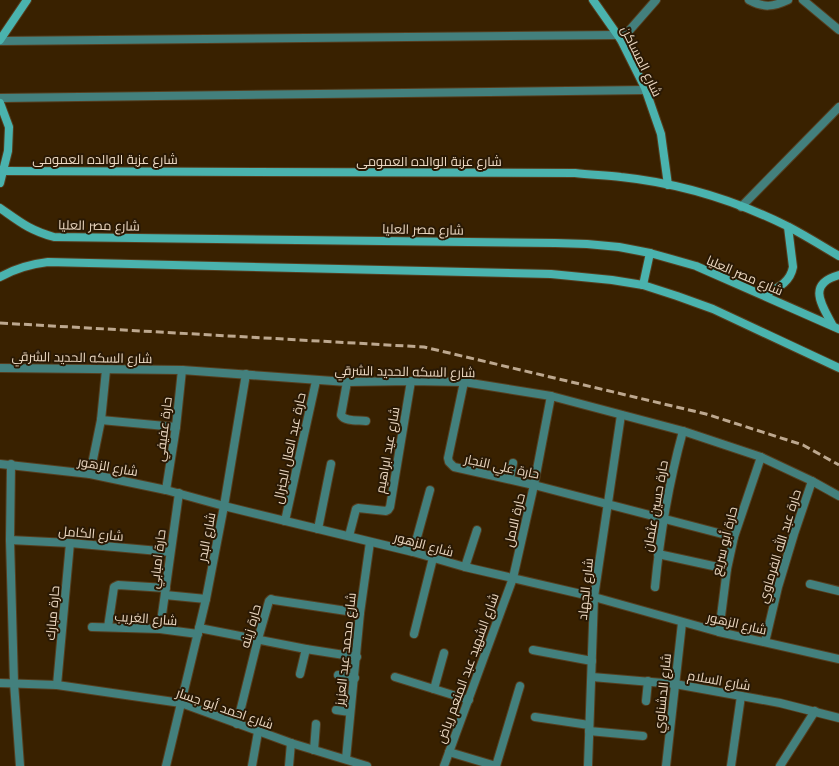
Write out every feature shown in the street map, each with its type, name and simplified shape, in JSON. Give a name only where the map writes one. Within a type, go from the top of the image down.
[{"type":"street","points":[[0,41],[27,0]]},
{"type":"street","name":"شارع المساكن","points":[[593,0],[619,37],[646,90],[660,134],[668,185]]},
{"type":"street","points":[[0,41],[619,37],[656,0]]},
{"type":"street","points":[[749,0],[763,6],[777,5],[788,0]]},
{"type":"street","points":[[803,0],[839,30]]},
{"type":"street","points":[[0,98],[646,90]]},
{"type":"street","points":[[0,103],[9,127],[8,150],[0,183]]},
{"type":"street","points":[[741,206],[839,107]]},
{"type":"street","name":"شارع عزبة الوالده العمومى","points":[[4,171],[575,173],[622,177],[668,185],[705,194],[741,206],[788,227],[839,256]]},
{"type":"street","name":"شارع مصر العليا","points":[[0,208],[24,225],[38,232],[54,237],[555,243],[611,246],[696,266],[836,327]]},
{"type":"street","points":[[764,295],[785,283],[792,273],[793,267],[788,227]]},
{"type":"street","points":[[643,286],[650,254]]},
{"type":"street","points":[[0,276],[30,264],[48,262],[551,274],[605,279],[643,286],[713,309],[839,368]]},
{"type":"street","points":[[836,327],[821,303],[819,296],[823,283],[828,278],[839,275]]},
{"type":"street","name":"شارع السكه الحديد الشرقي","points":[[0,368],[182,370],[346,382],[464,382],[551,396],[683,431],[761,457],[812,481],[839,496]]},
{"type":"street","points":[[90,474],[101,420],[106,370]]},
{"type":"street","name":"حارة عفيفي","points":[[166,490],[176,427],[182,370]]},
{"type":"street","name":"شارع البدر","points":[[166,766],[206,600],[224,506],[246,374]]},
{"type":"street","name":"حارة عبد العال الجنرال","points":[[285,521],[316,380]]},
{"type":"street","name":"شارع عيد ابراهيم","points":[[349,536],[356,509],[386,511],[390,507],[411,381]]},
{"type":"street","points":[[346,382],[341,415],[342,418],[346,420],[366,420]]},
{"type":"street","name":"حارة علي النجار","points":[[464,382],[448,458],[449,462],[454,467],[608,503],[734,537]]},
{"type":"street","name":"حارة الامل","points":[[513,578],[534,485],[551,396]]},
{"type":"street","name":"شارع الجهاد","points":[[588,766],[594,597],[621,415]]},
{"type":"street","points":[[101,420],[176,427]]},
{"type":"street","name":"حارة حسين عثمان","points":[[655,587],[663,519],[683,431]]},
{"type":"street","name":"حارة أبو سريع","points":[[719,632],[727,570],[734,537],[761,457]]},
{"type":"street","points":[[510,479],[513,463]]},
{"type":"street","name":"شارع الزهور","points":[[0,464],[11,464],[90,474],[179,493],[224,506],[413,552],[465,567],[594,597],[719,632],[839,659]]},
{"type":"street","points":[[11,464],[10,540],[14,683],[20,766]]},
{"type":"street","points":[[318,529],[331,464]]},
{"type":"street","name":"حارة عبد الله الفرماوي","points":[[765,642],[778,587],[812,481]]},
{"type":"street","points":[[413,552],[430,490]]},
{"type":"street","name":"حارة امبابي","points":[[160,629],[179,493]]},
{"type":"street","points":[[465,567],[476,530]]},
{"type":"street","name":"شارع الكامل","points":[[10,540],[70,543],[170,552]]},
{"type":"street","name":"شارع محمد عبد العزيز","points":[[346,759],[350,712],[355,678],[360,613],[370,542]]},
{"type":"street","name":"حارة مبارك","points":[[57,685],[70,543]]},
{"type":"street","points":[[658,554],[727,570]]},
{"type":"street","points":[[414,634],[433,558]]},
{"type":"street","name":"شارع الشهيد عبد المنعم رياض","points":[[444,766],[513,578]]},
{"type":"street","points":[[810,584],[839,591]]},
{"type":"street","points":[[108,627],[113,589],[116,586],[166,591],[206,600]]},
{"type":"street","name":"حارة زينه","points":[[237,724],[258,639],[268,603],[271,599],[360,613]]},
{"type":"street","name":"شارع الدشناوي","points":[[666,766],[682,622]]},
{"type":"street","name":"شارع الغريب","points":[[92,627],[199,631],[258,639],[306,649],[357,657]]},
{"type":"street","points":[[300,674],[306,649]]},
{"type":"street","points":[[533,650],[592,661]]},
{"type":"street","points":[[434,689],[444,652]]},
{"type":"street","points":[[338,675],[355,678]]},
{"type":"street","name":"شارع السلام","points":[[592,676],[675,684],[741,696],[839,718]]},
{"type":"street","points":[[394,677],[469,700]]},
{"type":"street","points":[[646,701],[648,682]]},
{"type":"street","name":"شارع احمد أبو جسار","points":[[0,683],[57,685],[181,703],[258,732],[368,766]]},
{"type":"street","points":[[449,752],[496,766],[520,686]]},
{"type":"street","points":[[732,766],[741,696]]},
{"type":"street","points":[[336,710],[350,712]]},
{"type":"street","points":[[780,766],[816,712]]},
{"type":"street","points":[[535,717],[589,728],[643,736]]},
{"type":"street","points":[[314,750],[316,724]]},
{"type":"street","points":[[252,766],[258,732]]},
{"type":"street","points":[[289,766],[291,743]]},
{"type":"railway","points":[[0,323],[424,347],[706,414],[803,445],[839,465]]}]
